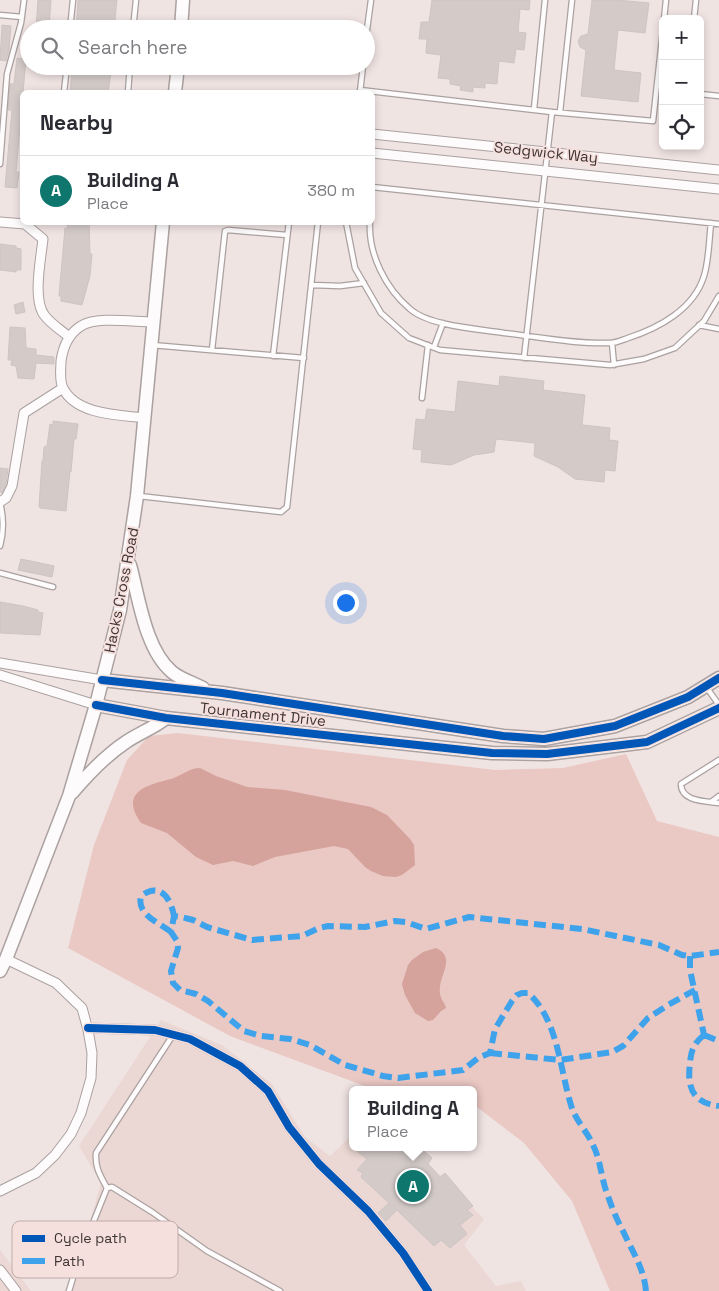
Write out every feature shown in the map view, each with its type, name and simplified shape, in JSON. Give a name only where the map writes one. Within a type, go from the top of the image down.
[{"type":"street","points":[[182,20],[183,0]]},
{"type":"street","points":[[175,90],[177,75]]},
{"type":"street","name":"Sedgwick Way","points":[[375,134],[719,170]]},
{"type":"street","name":"Sedgwick Way","points":[[375,153],[719,189]]},
{"type":"street","points":[[0,222],[20,224]]},
{"type":"street","points":[[26,225],[43,239],[38,285],[39,304],[44,316],[69,337]]},
{"type":"street","name":"Hacks Cross Road","points":[[0,971],[3,958],[69,796],[96,705],[120,610],[138,496],[163,225]]},
{"type":"street","points":[[145,418],[99,412],[82,406],[62,388],[60,376],[64,347],[69,337],[81,326],[90,322],[106,321],[153,322]]},
{"type":"street","points":[[0,502],[6,498],[12,486],[24,413],[62,388]]},
{"type":"street","points":[[128,559],[150,639],[160,660],[174,674],[212,692]]},
{"type":"street","name":"Tournament Drive","points":[[0,662],[102,680],[212,692],[503,736],[544,739],[615,726],[688,696],[719,678]]},
{"type":"street","name":"Tournament Drive","points":[[0,675],[96,705],[166,718],[492,753],[547,754],[647,742],[719,706]]},
{"type":"street","points":[[69,796],[104,758],[126,741],[157,726],[166,718]]},
{"type":"street","points":[[0,1191],[36,1173],[55,1155],[71,1134],[81,1113],[91,1078],[92,1053],[88,1028],[82,1008],[56,983],[3,958]]},
{"type":"street","points":[[88,1028],[155,1030],[190,1039],[240,1066],[268,1091],[289,1127],[319,1164],[368,1211],[403,1253],[428,1291]]},
{"type":"street","points":[[0,1270],[16,1291]]},
{"type":"lane","points":[[21,20],[24,0]]},
{"type":"lane","points":[[71,20],[73,0]]},
{"type":"lane","points":[[134,20],[136,0]]},
{"type":"lane","points":[[368,20],[371,0]]},
{"type":"lane","points":[[534,109],[545,0]]},
{"type":"lane","points":[[560,112],[572,0]]},
{"type":"lane","points":[[664,15],[666,0]]},
{"type":"lane","points":[[694,15],[696,0]]},
{"type":"lane","points":[[0,15],[22,17]]},
{"type":"lane","points":[[0,164],[7,74],[20,26]]},
{"type":"lane","points":[[375,93],[653,121],[660,60]]},
{"type":"lane","points":[[0,73],[7,74]]},
{"type":"lane","points":[[64,90],[66,75]]},
{"type":"lane","points":[[128,90],[129,75]]},
{"type":"lane","points":[[360,90],[362,75]]},
{"type":"lane","points":[[704,94],[719,96]]},
{"type":"lane","points":[[524,358],[552,112]]},
{"type":"lane","points":[[375,187],[719,224]]},
{"type":"lane","points":[[370,225],[374,255],[382,273],[394,292],[411,310],[454,326],[579,342],[612,343],[643,333],[675,317],[695,294],[704,276],[711,223]]},
{"type":"lane","points":[[273,356],[289,225]]},
{"type":"lane","points":[[138,496],[282,512],[287,507],[318,225]]},
{"type":"lane","points":[[347,225],[355,268],[381,312],[409,338],[440,350],[614,365],[644,359],[675,348],[704,321],[719,296]]},
{"type":"lane","points":[[212,350],[225,232],[228,230],[287,235]]},
{"type":"lane","points":[[312,285],[340,286],[364,283]]},
{"type":"lane","points":[[434,347],[443,323]]},
{"type":"lane","points":[[699,325],[719,329]]},
{"type":"lane","points":[[612,343],[614,365]]},
{"type":"lane","points":[[151,345],[304,358]]},
{"type":"lane","points":[[422,398],[428,345]]},
{"type":"lane","points":[[0,502],[4,518],[0,546]]},
{"type":"lane","points":[[0,573],[53,587]]},
{"type":"lane","points":[[706,687],[719,706]]},
{"type":"lane","points":[[719,760],[681,784],[683,793],[697,801],[719,803]]},
{"type":"lane","points":[[711,802],[719,796]]},
{"type":"lane","points":[[107,1188],[98,1174],[95,1164],[96,1153],[173,1035]]},
{"type":"lane","points":[[94,1221],[107,1188]]},
{"type":"lane","points":[[107,1188],[112,1188],[119,1192],[165,1221]]},
{"type":"lane","points":[[178,1230],[207,1251],[280,1291]]},
{"type":"lane","points":[[69,1291],[73,1278]]},
{"type":"shaded area","points":[[178,733],[495,770],[563,768],[626,754],[657,821],[719,837],[719,1291],[610,1291],[572,1201],[524,1143],[477,1107],[477,1086],[365,1086],[230,1036],[68,948],[94,845],[127,760],[149,736]]},
{"type":"shaded area","points":[[200,768],[247,787],[285,790],[371,807],[387,815],[410,839],[414,845],[415,865],[402,875],[396,877],[383,876],[365,867],[348,849],[334,846],[275,857],[253,866],[233,861],[213,865],[196,857],[167,833],[141,823],[133,804],[134,797],[145,787],[175,778],[192,769]]},
{"type":"shaded area","points":[[436,948],[442,952],[446,962],[440,987],[441,996],[446,1008],[433,1020],[428,1021],[415,1013],[405,995],[402,984],[408,965],[412,960],[423,952]]},
{"type":"shaded area","points":[[161,1020],[222,1045],[272,1084],[305,1137],[330,1156],[349,1138],[349,1151],[416,1151],[484,1219],[464,1245],[496,1286],[521,1281],[526,1291],[70,1291],[74,1278],[178,1278],[178,1221],[90,1221],[101,1183],[79,1146]]},
{"type":"shaded area","points":[[0,1250],[12,1266],[12,1278],[21,1278],[31,1291],[0,1291]]},
{"type":"building","points":[[38,0],[51,0],[50,20],[37,20]]},
{"type":"building","points":[[78,0],[117,0],[115,20],[77,20]]},
{"type":"building","points":[[432,0],[530,0],[529,10],[520,9],[518,32],[526,33],[524,50],[516,49],[514,63],[499,61],[497,84],[485,83],[485,88],[473,87],[473,92],[460,90],[461,86],[450,84],[450,79],[438,78],[441,55],[426,53],[427,39],[419,39],[421,22],[429,22]]},
{"type":"building","points":[[592,0],[649,3],[645,33],[618,30],[614,70],[641,73],[638,102],[581,96],[586,50],[580,47],[578,41],[581,36],[588,34]]},
{"type":"building","points":[[2,25],[11,26],[6,61],[0,60]]},
{"type":"building","points":[[17,58],[20,58],[20,75],[25,75],[23,90],[20,90],[20,127],[16,172],[19,172],[17,188],[5,187],[12,110],[8,110],[10,84],[14,84]]},
{"type":"building","points":[[72,75],[111,75],[108,90],[70,90]]},
{"type":"building","points":[[68,225],[89,225],[90,254],[92,254],[90,276],[82,305],[61,301],[61,296],[59,296],[65,228],[67,229]]},
{"type":"building","points":[[0,244],[16,246],[16,248],[21,249],[21,270],[16,270],[16,272],[0,270]]},
{"type":"building","points":[[23,302],[25,312],[16,314],[14,305]]},
{"type":"building","points":[[10,327],[25,328],[26,348],[36,349],[36,355],[54,357],[54,364],[36,363],[34,379],[18,378],[16,366],[11,365],[12,360],[8,360]]},
{"type":"building","points":[[500,376],[544,381],[543,390],[585,395],[582,425],[610,428],[609,440],[618,441],[615,471],[605,470],[604,482],[575,479],[558,467],[534,456],[535,443],[496,439],[494,452],[474,455],[451,465],[421,462],[422,450],[413,449],[416,419],[425,420],[427,409],[455,412],[458,381],[499,386]]},
{"type":"building","points":[[53,421],[78,424],[76,439],[74,439],[66,511],[40,508],[39,506],[44,447],[47,446],[50,424],[53,425]]},
{"type":"building","points":[[0,468],[8,469],[6,484],[2,493],[0,492]]},
{"type":"building","points":[[21,559],[54,566],[52,577],[18,570]]},
{"type":"building","points":[[0,602],[23,606],[43,613],[40,635],[0,633]]},
{"type":"building","points":[[357,1151],[424,1151],[432,1158],[428,1164],[440,1177],[445,1173],[473,1206],[467,1210],[473,1215],[460,1225],[467,1234],[450,1248],[441,1240],[434,1246],[397,1210],[386,1221],[378,1213],[389,1203],[361,1177],[363,1173],[357,1170],[367,1159]]},
{"type":"marked path","points":[[171,932],[145,913],[140,903],[141,896],[154,890],[164,894],[174,916]]},
{"type":"marked path","points":[[646,1291],[640,1267],[610,1200],[596,1151],[573,1110],[552,1031],[538,1004],[528,993],[517,995],[512,1001],[495,1029],[490,1053],[478,1058],[463,1070],[398,1078],[383,1076],[345,1065],[310,1045],[290,1039],[261,1036],[244,1031],[208,1001],[196,994],[180,990],[173,983],[171,971],[178,948],[177,941],[171,932],[174,916],[193,920],[207,927],[252,940],[302,936],[328,926],[365,927],[395,921],[406,922],[426,929],[469,917],[582,929],[659,945],[682,955],[690,956],[719,952]]},
{"type":"marked path","points":[[690,956],[690,970],[704,1035]]},
{"type":"marked path","points":[[490,1053],[560,1060],[612,1052],[623,1046],[648,1018],[695,990]]},
{"type":"marked path","points":[[704,1035],[695,1044],[691,1054],[689,1079],[693,1092],[697,1097],[710,1104],[719,1106]]},
{"type":"marked path","points":[[704,1035],[719,1041]]},
{"type":"cycle path","points":[[102,680],[222,693],[503,736],[544,739],[615,726],[688,697],[719,678]]},
{"type":"cycle path","points":[[96,705],[166,718],[492,753],[547,754],[647,742],[719,708]]},
{"type":"cycle path","points":[[88,1028],[155,1030],[190,1039],[240,1066],[268,1091],[289,1127],[319,1164],[368,1211],[403,1253],[428,1291]]},
{"type":"place","name":"Building A","points":[[413,1186]]}]
